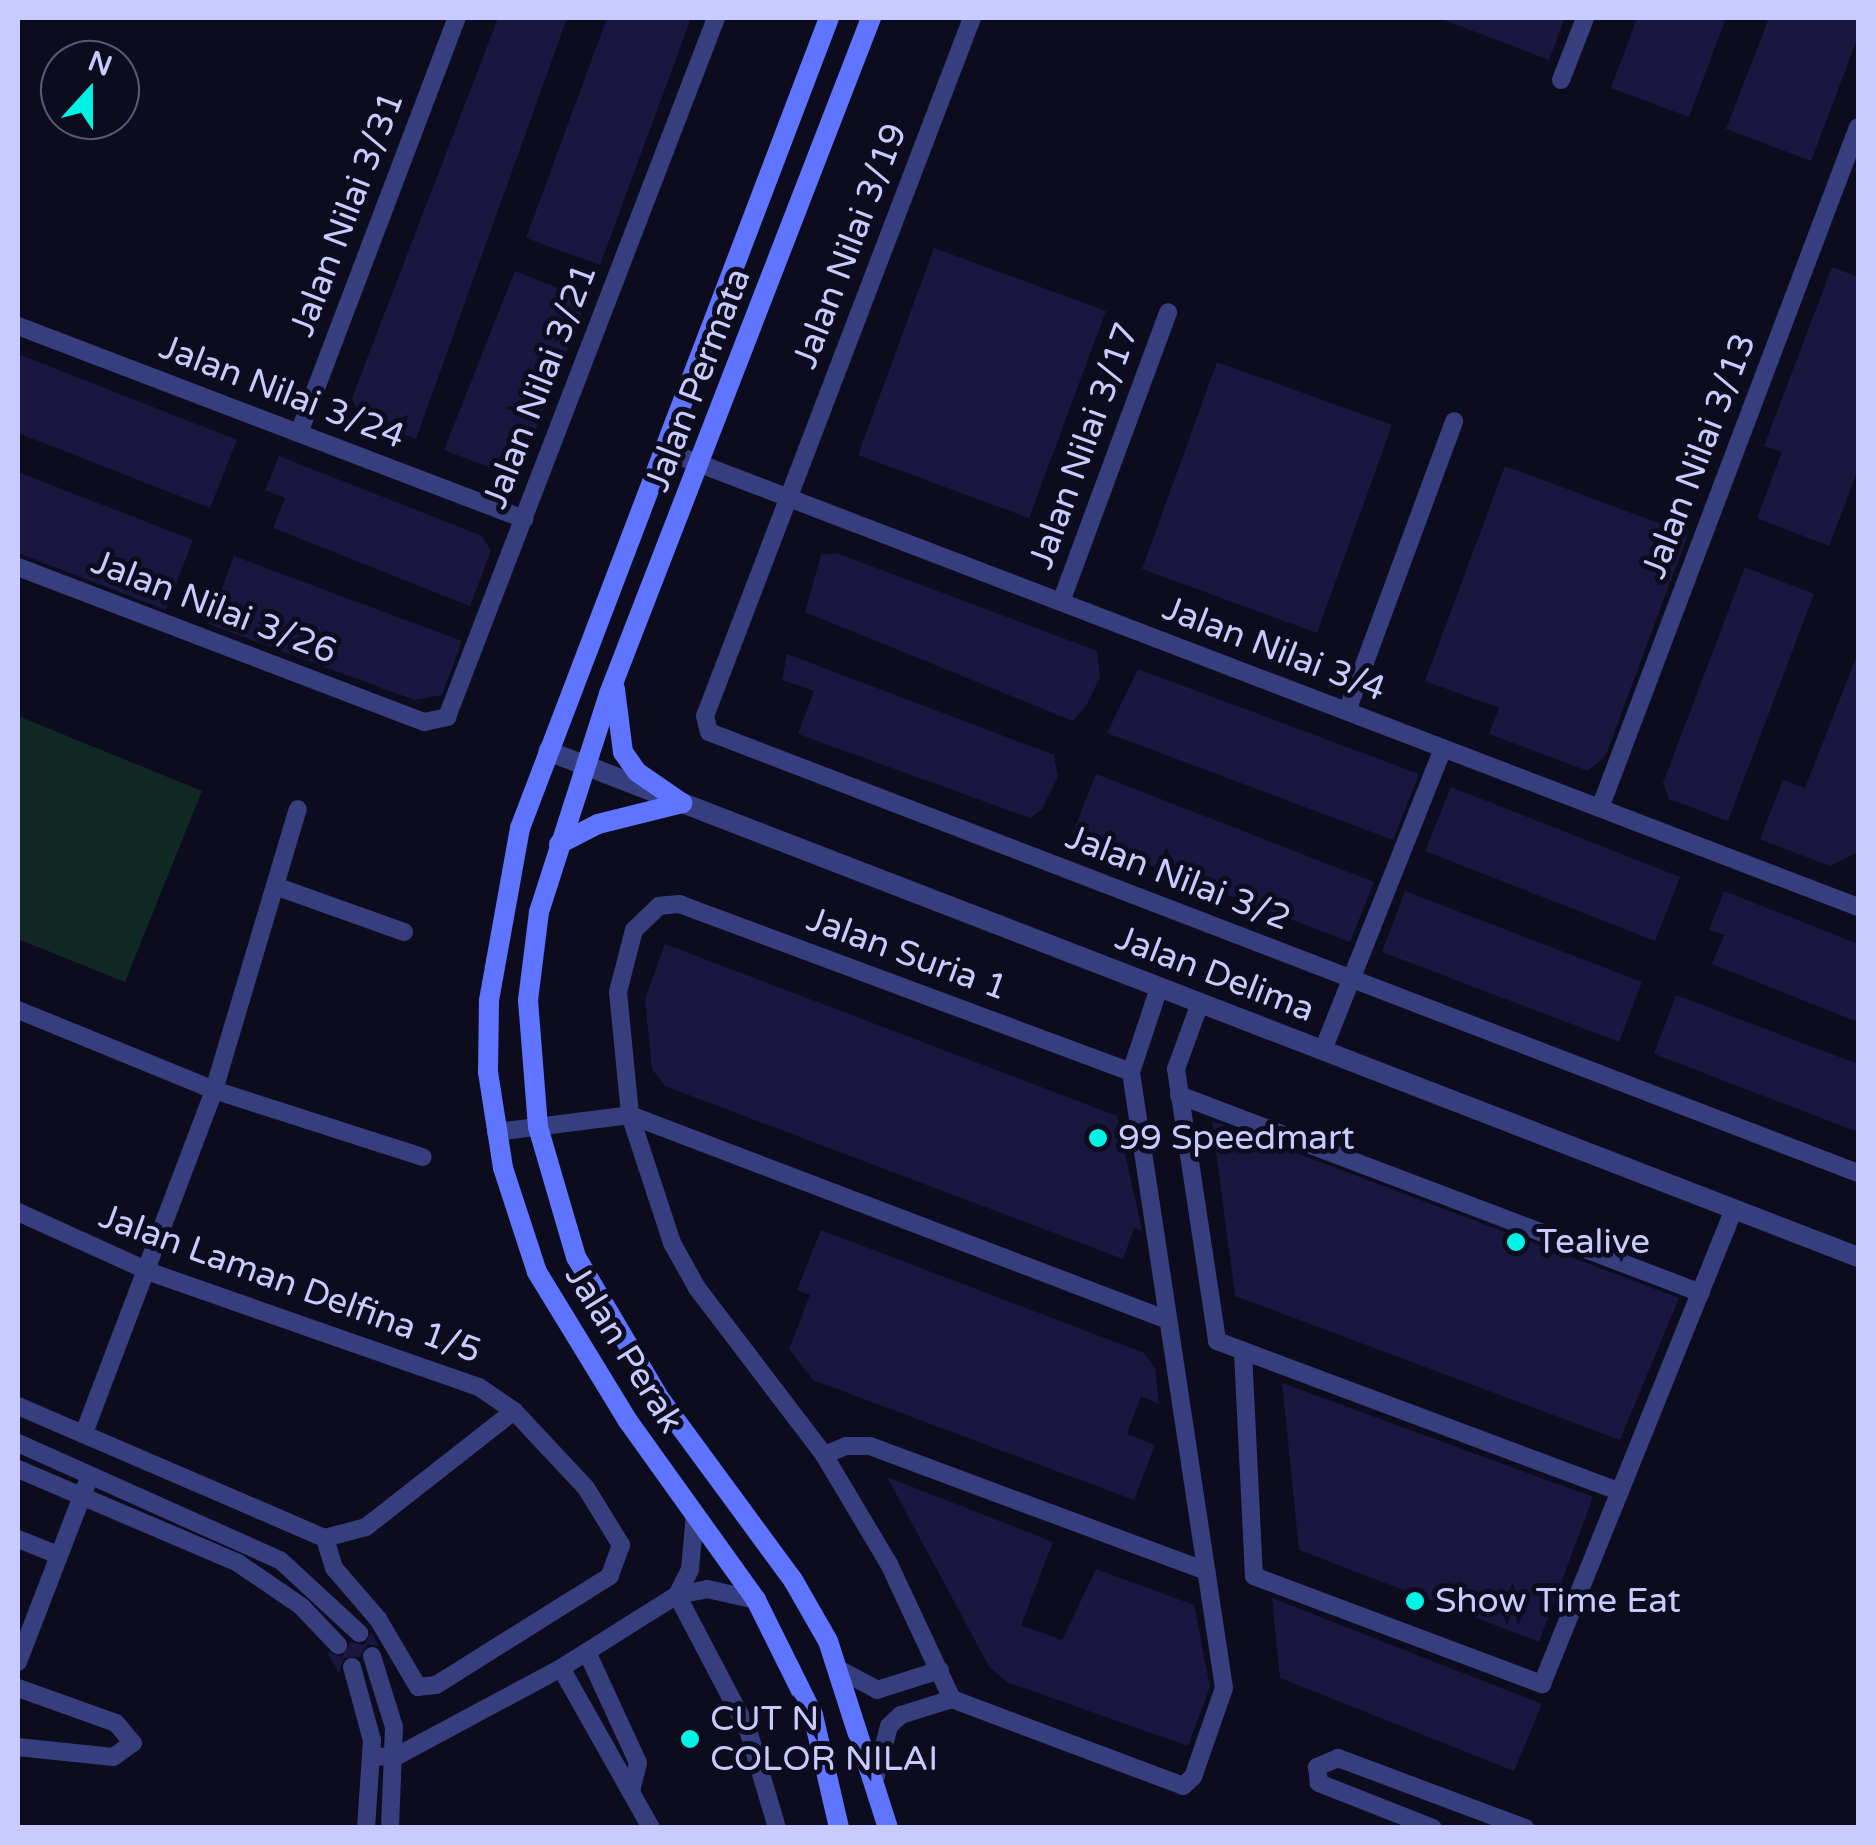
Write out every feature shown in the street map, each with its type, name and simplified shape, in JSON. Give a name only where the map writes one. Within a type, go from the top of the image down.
[{"type":"main road","name":"Jalan Permata","points":[[548,752],[829,18]]},
{"type":"main road","name":"Jalan Permata","points":[[584,766],[870,18]]},
{"type":"main road","points":[[614,682],[623,752],[638,772],[682,803]]},
{"type":"main road","name":"Jalan Perak","points":[[548,752],[501,908],[489,1001],[496,1132],[516,1217],[552,1301],[756,1600],[812,1715],[839,1828]]},
{"type":"main road","name":"Jalan Perak","points":[[584,766],[539,912],[528,1000],[538,1126],[556,1202],[603,1309],[794,1580],[842,1671],[876,1776],[888,1828]]},
{"type":"main road","points":[[558,844],[598,824],[682,803]]},
{"type":"street","name":"Jalan Nilai 3/31","points":[[298,434],[457,18]]},
{"type":"street","name":"Jalan Nilai 3/21","points":[[387,708],[432,724],[447,717],[716,18]]},
{"type":"street","name":"Jalan Nilai 3/19","points":[[788,498],[972,18]]},
{"type":"street","points":[[1561,80],[1585,18]]},
{"type":"street","name":"Jalan Nilai 3/13","points":[[1600,808],[1858,127]]},
{"type":"street","name":"Jalan Nilai 3/17","points":[[1061,602],[1168,312]]},
{"type":"street","name":"Jalan Nilai 3/24","points":[[18,326],[524,520]]},
{"type":"street","points":[[1347,711],[1454,421]]},
{"type":"street","name":"Jalan Nilai 3/4","points":[[666,451],[1858,907]]},
{"type":"street","name":"Jalan Nilai 3/2","points":[[788,498],[705,716],[709,732],[1858,1173]]},
{"type":"street","name":"Jalan Nilai 3/26","points":[[18,567],[387,708]]},
{"type":"street","points":[[1323,1050],[1443,748]]},
{"type":"street","name":"Jalan Delima","points":[[548,752],[1858,1257]]},
{"type":"street","points":[[84,1433],[150,1272],[214,1090],[298,809]]},
{"type":"street","points":[[275,886],[404,932]]},
{"type":"street","name":"Jalan Suria 1","points":[[630,1115],[618,992],[634,930],[659,906],[680,904],[1131,1072]]},
{"type":"street","points":[[876,1776],[889,1726],[901,1715],[952,1699],[1176,1783],[1190,1782],[1224,1688],[1165,1319],[1131,1072],[1159,988]]},
{"type":"street","points":[[1200,1003],[1176,1061],[1212,1331],[1217,1341],[1620,1492]]},
{"type":"street","points":[[18,1010],[214,1090],[423,1157]]},
{"type":"street","points":[[1179,1095],[1701,1293]]},
{"type":"street","points":[[496,1132],[630,1115],[1165,1319]]},
{"type":"street","points":[[630,1115],[653,1196],[697,1288],[824,1455],[888,1564],[952,1699]]},
{"type":"street","points":[[1243,1352],[1254,1576],[1542,1684],[1734,1209]]},
{"type":"street","name":"Jalan Laman Delfina 1/5","points":[[18,1212],[150,1272],[468,1383],[514,1411],[586,1488],[621,1545],[610,1576],[436,1684],[418,1686],[378,1619],[334,1568],[325,1538]]},
{"type":"street","points":[[18,1406],[325,1538],[366,1527],[514,1411]]},
{"type":"street","points":[[18,1442],[92,1472],[280,1560],[359,1633]]},
{"type":"street","points":[[824,1455],[846,1446],[870,1446],[1207,1571]]},
{"type":"street","points":[[18,1469],[268,1580],[338,1644]]},
{"type":"street","points":[[18,1662],[92,1472]]},
{"type":"street","points":[[677,1594],[690,1568],[695,1514]]},
{"type":"street","points":[[18,1538],[58,1555]]},
{"type":"street","points":[[372,1757],[396,1756],[561,1668],[677,1594],[707,1589],[756,1600]]},
{"type":"street","points":[[677,1594],[748,1730],[778,1828]]},
{"type":"street","points":[[588,1652],[638,1763],[631,1792]]},
{"type":"street","points":[[372,1656],[396,1756],[390,1828]]},
{"type":"street","points":[[352,1667],[372,1757],[366,1828]]},
{"type":"street","points":[[561,1668],[651,1828]]},
{"type":"street","points":[[842,1671],[876,1690],[940,1670]]},
{"type":"street","points":[[18,1688],[116,1723],[132,1744],[112,1758],[18,1747]]},
{"type":"street","points":[[1433,1828],[1318,1783],[1316,1767],[1338,1758],[1525,1828]]},
{"type":"green space","points":[[18,716],[202,791],[125,982],[18,939]]},
{"type":"building","points":[[498,18],[567,18],[416,439],[361,418],[352,398]]},
{"type":"building","points":[[607,18],[691,18],[600,265],[526,238]]},
{"type":"building","points":[[1439,18],[1565,18],[1549,60]]},
{"type":"building","points":[[1637,18],[1726,18],[1689,117],[1611,88]]},
{"type":"building","points":[[1769,18],[1858,18],[1858,37],[1811,161],[1726,129]]},
{"type":"building","points":[[934,248],[1106,311],[1029,518],[858,455]]},
{"type":"building","points":[[1832,267],[1858,277],[1858,470],[1829,546],[1757,518],[1782,452],[1764,446]]},
{"type":"building","points":[[515,271],[587,300],[522,464],[501,472],[444,450]]},
{"type":"building","points":[[18,354],[237,440],[210,508],[18,433]]},
{"type":"building","points":[[1217,362],[1392,425],[1317,633],[1142,569]]},
{"type":"building","points":[[279,456],[482,536],[491,551],[470,606],[273,528],[285,498],[265,490]]},
{"type":"building","points":[[1505,466],[1688,534],[1606,755],[1588,771],[1489,734],[1499,708],[1425,681]]},
{"type":"building","points":[[18,472],[193,540],[166,610],[18,553]]},
{"type":"building","points":[[836,553],[1097,651],[1100,677],[1087,704],[1073,721],[805,612],[821,555]]},
{"type":"building","points":[[234,556],[462,641],[442,695],[414,700],[209,624]]},
{"type":"building","points":[[1745,567],[1814,594],[1728,821],[1669,799],[1663,783]]},
{"type":"building","points":[[1858,653],[1858,852],[1830,866],[1760,839],[1783,780],[1805,788]]},
{"type":"building","points":[[787,654],[1054,755],[1058,777],[1042,809],[1030,818],[798,734],[814,691],[782,680]]},
{"type":"building","points":[[1138,669],[1419,774],[1393,840],[1107,733]]},
{"type":"building","points":[[1096,774],[1374,882],[1350,942],[1072,835]]},
{"type":"building","points":[[1451,787],[1680,877],[1655,941],[1425,851]]},
{"type":"building","points":[[1405,891],[1642,982],[1619,1042],[1382,952]]},
{"type":"building","points":[[1724,891],[1858,944],[1858,1022],[1712,964],[1724,935],[1709,930]]},
{"type":"building","points":[[665,944],[1117,1116],[1142,1231],[1134,1228],[1123,1259],[665,1086],[652,1069],[645,999]]},
{"type":"building","points":[[1676,995],[1858,1064],[1858,1132],[1654,1054]]},
{"type":"building","points":[[1212,1121],[1679,1298],[1620,1440],[1235,1296]]},
{"type":"building","points":[[821,1230],[1144,1353],[1155,1368],[1159,1404],[1141,1396],[1127,1434],[1155,1445],[1134,1500],[813,1380],[789,1349],[810,1295],[797,1290]]},
{"type":"building","points":[[1282,1383],[1593,1497],[1539,1642],[1299,1550]]},
{"type":"building","points":[[887,1477],[1053,1542],[1021,1625],[1062,1640],[1096,1569],[1194,1605],[1210,1687],[1188,1746],[1007,1682],[990,1668]]},
{"type":"building","points":[[1272,1598],[1542,1704],[1514,1771],[1280,1678]]},
{"type":"building","points":[[371,1632],[379,1646],[367,1644],[360,1657],[344,1658],[339,1674],[327,1652],[342,1657],[350,1642],[364,1645]]},
{"type":"place","name":"99 Speedmart","points":[[1098,1138]]},
{"type":"place","name":"Tealive","points":[[1516,1242]]},
{"type":"place","name":"Show Time Eat","points":[[1415,1601]]},
{"type":"place","name":"CUT N COLOR NILAI","points":[[690,1739]]}]
